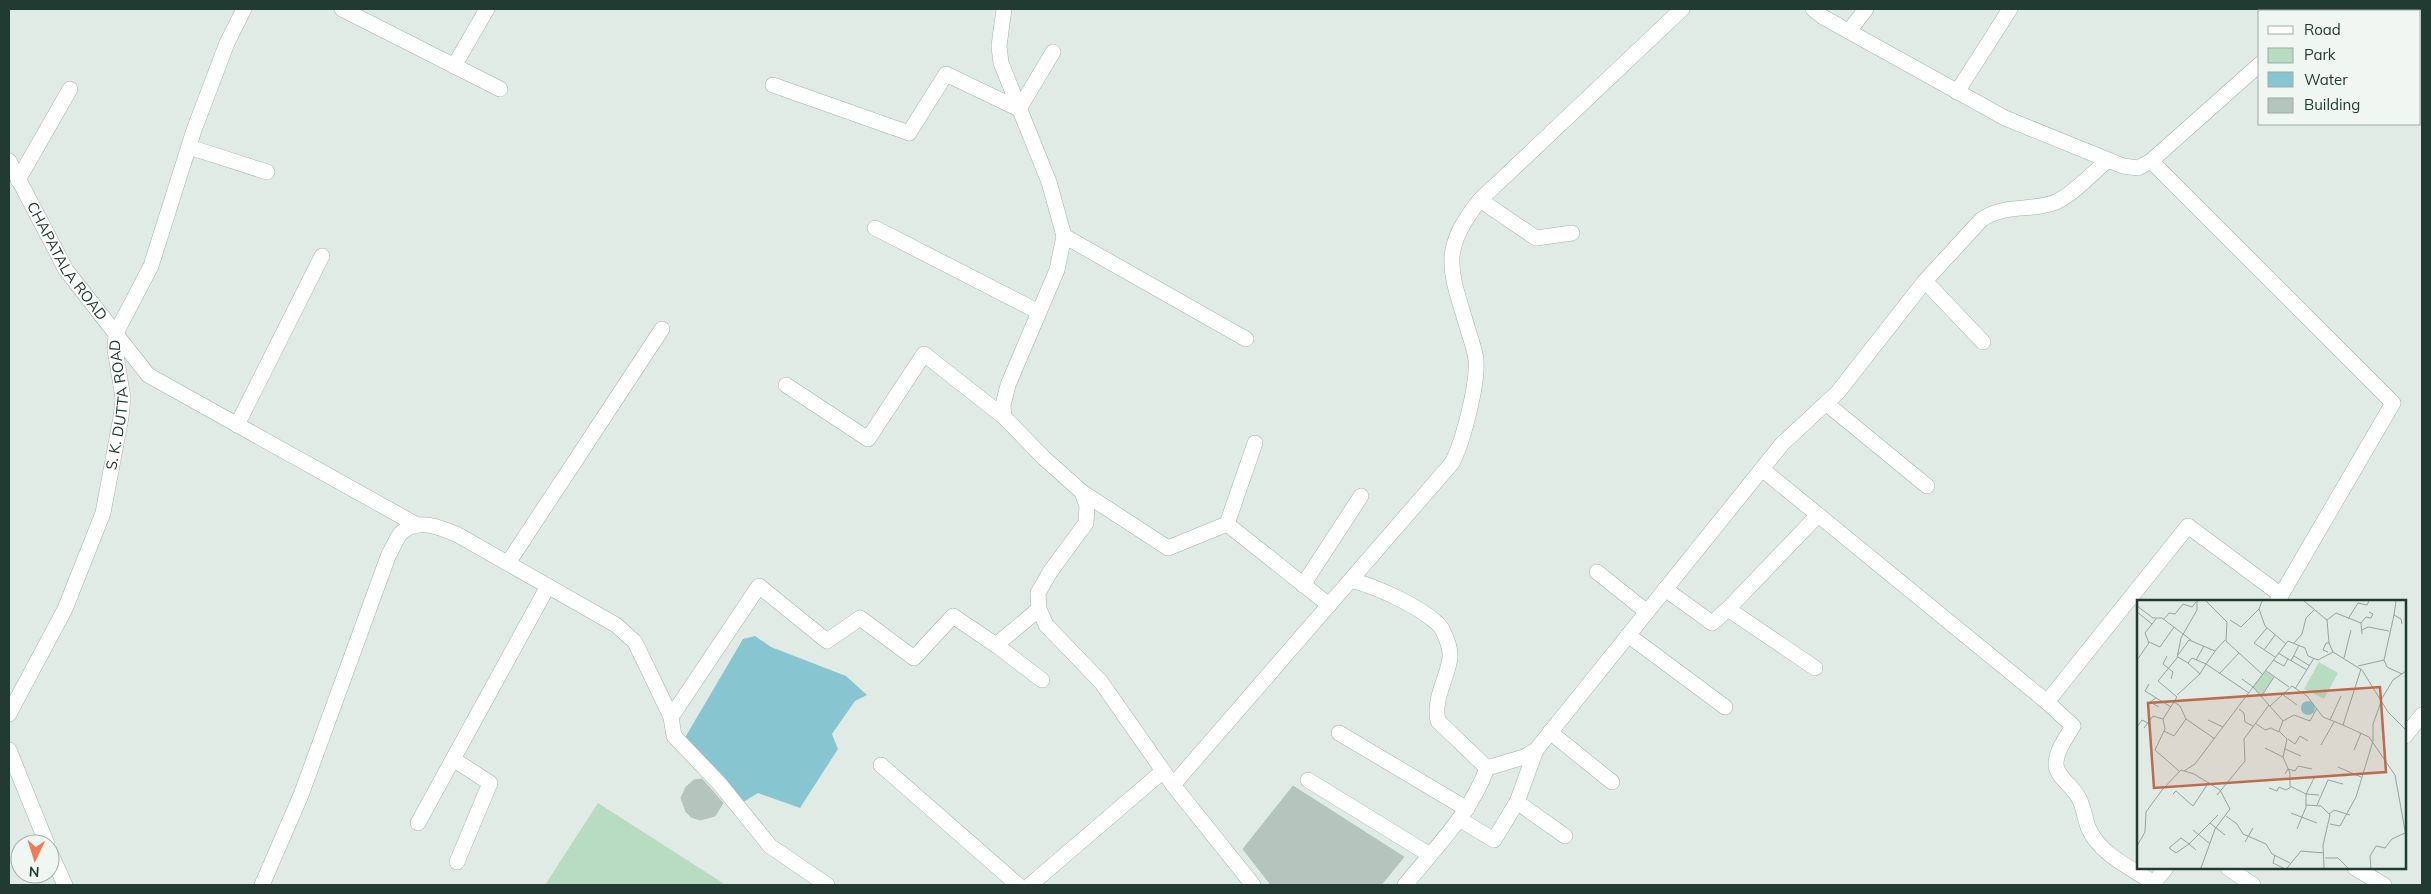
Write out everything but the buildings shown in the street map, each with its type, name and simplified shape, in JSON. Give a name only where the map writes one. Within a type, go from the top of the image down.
[{"type":"street","name":"S. K. DUTTA ROAD","points":[[9,714],[65,609],[103,513],[121,417],[122,398],[115,349],[116,333],[151,266],[189,147],[227,43],[244,9]]},
{"type":"street","points":[[342,9],[500,89]]},
{"type":"street","points":[[454,66],[487,9]]},
{"type":"street","points":[[1004,9],[999,46],[1001,63],[1049,182],[1064,236],[1057,270],[1008,385],[1003,405],[1004,417]]},
{"type":"street","points":[[1173,785],[1452,463],[1459,450],[1476,380],[1476,359],[1455,284],[1451,257],[1455,238],[1463,221],[1480,200],[1682,9]]},
{"type":"street","points":[[1813,9],[2005,118],[2123,166],[2138,168],[2151,161],[2258,66]]},
{"type":"street","points":[[1849,31],[1866,9]]},
{"type":"street","points":[[1958,92],[2010,9]]},
{"type":"street","points":[[1019,109],[1053,52]]},
{"type":"street","points":[[773,85],[909,133],[946,74],[1019,109]]},
{"type":"street","points":[[18,180],[70,89]]},
{"type":"street","points":[[189,147],[267,172]]},
{"type":"street","points":[[1339,733],[1463,814],[1494,840],[1517,802],[1536,750],[1790,434],[1827,404],[1925,281],[1981,220],[1990,213],[2055,202],[2108,160]]},
{"type":"street","name":"CHAPATALA ROAD","points":[[9,161],[66,270],[148,375],[417,525]]},
{"type":"street","points":[[2047,702],[2188,526],[2279,598],[2393,403],[2151,161]]},
{"type":"street","points":[[1480,200],[1536,238],[1572,233]]},
{"type":"street","points":[[876,228],[1039,312]]},
{"type":"street","points":[[1064,236],[1246,339]]},
{"type":"street","points":[[237,425],[322,256]]},
{"type":"street","points":[[1925,281],[1983,342]]},
{"type":"street","points":[[508,563],[662,328]]},
{"type":"street","points":[[786,386],[868,440],[924,354],[1004,417],[1044,458],[1082,492],[1168,548],[1227,524],[1255,442]]},
{"type":"street","points":[[1827,404],[1927,486]]},
{"type":"street","points":[[1762,469],[2047,702],[2073,726],[2057,755],[2056,766],[2062,778],[2080,798],[2094,839],[2108,853],[2153,884],[2165,869]]},
{"type":"street","points":[[1082,492],[1087,506],[1086,523],[1038,593],[1039,609],[1046,625],[1101,682],[1173,785],[1247,882]]},
{"type":"street","points":[[1303,584],[1361,496]]},
{"type":"street","points":[[1665,589],[1712,623],[1728,609],[1818,515]]},
{"type":"street","points":[[1227,524],[1329,605]]},
{"type":"street","points":[[262,885],[301,795],[389,554],[402,532],[417,525],[437,526],[458,535],[616,625],[635,642],[671,717],[674,736],[719,783],[770,846],[828,885]]},
{"type":"street","points":[[1597,572],[1647,612]]},
{"type":"street","points":[[1352,580],[1372,585],[1438,623],[1448,643],[1450,657],[1438,698],[1436,712],[1438,721],[1487,768]]},
{"type":"street","points":[[418,823],[548,586]]},
{"type":"street","points":[[671,717],[759,586],[827,641],[860,618],[914,658],[953,616],[996,645],[1042,680]]},
{"type":"street","points":[[996,645],[1039,609]]},
{"type":"street","points":[[1728,609],[1815,668]]},
{"type":"street","points":[[1628,635],[1725,706]]},
{"type":"street","points":[[2406,735],[2422,715]]},
{"type":"street","points":[[1550,732],[1612,782]]},
{"type":"street","points":[[9,750],[43,834]]},
{"type":"street","points":[[1487,768],[1524,757],[1536,750]]},
{"type":"street","points":[[453,759],[490,782],[457,862]]},
{"type":"street","points":[[881,765],[1018,885]]},
{"type":"street","points":[[1405,885],[1463,814],[1480,789],[1487,768]]},
{"type":"street","points":[[1030,885],[1163,771]]},
{"type":"street","points":[[1308,780],[1430,855]]},
{"type":"street","points":[[1517,802],[1565,836]]},
{"type":"street","points":[[2229,869],[2253,885]]},
{"type":"street","points":[[2357,869],[2384,885]]},
{"type":"green space","points":[[598,803],[726,885],[545,885]]},
{"type":"water","points":[[755,636],[771,647],[846,676],[867,695],[855,701],[832,734],[838,749],[800,808],[758,793],[740,804],[683,741],[743,639]]}]
